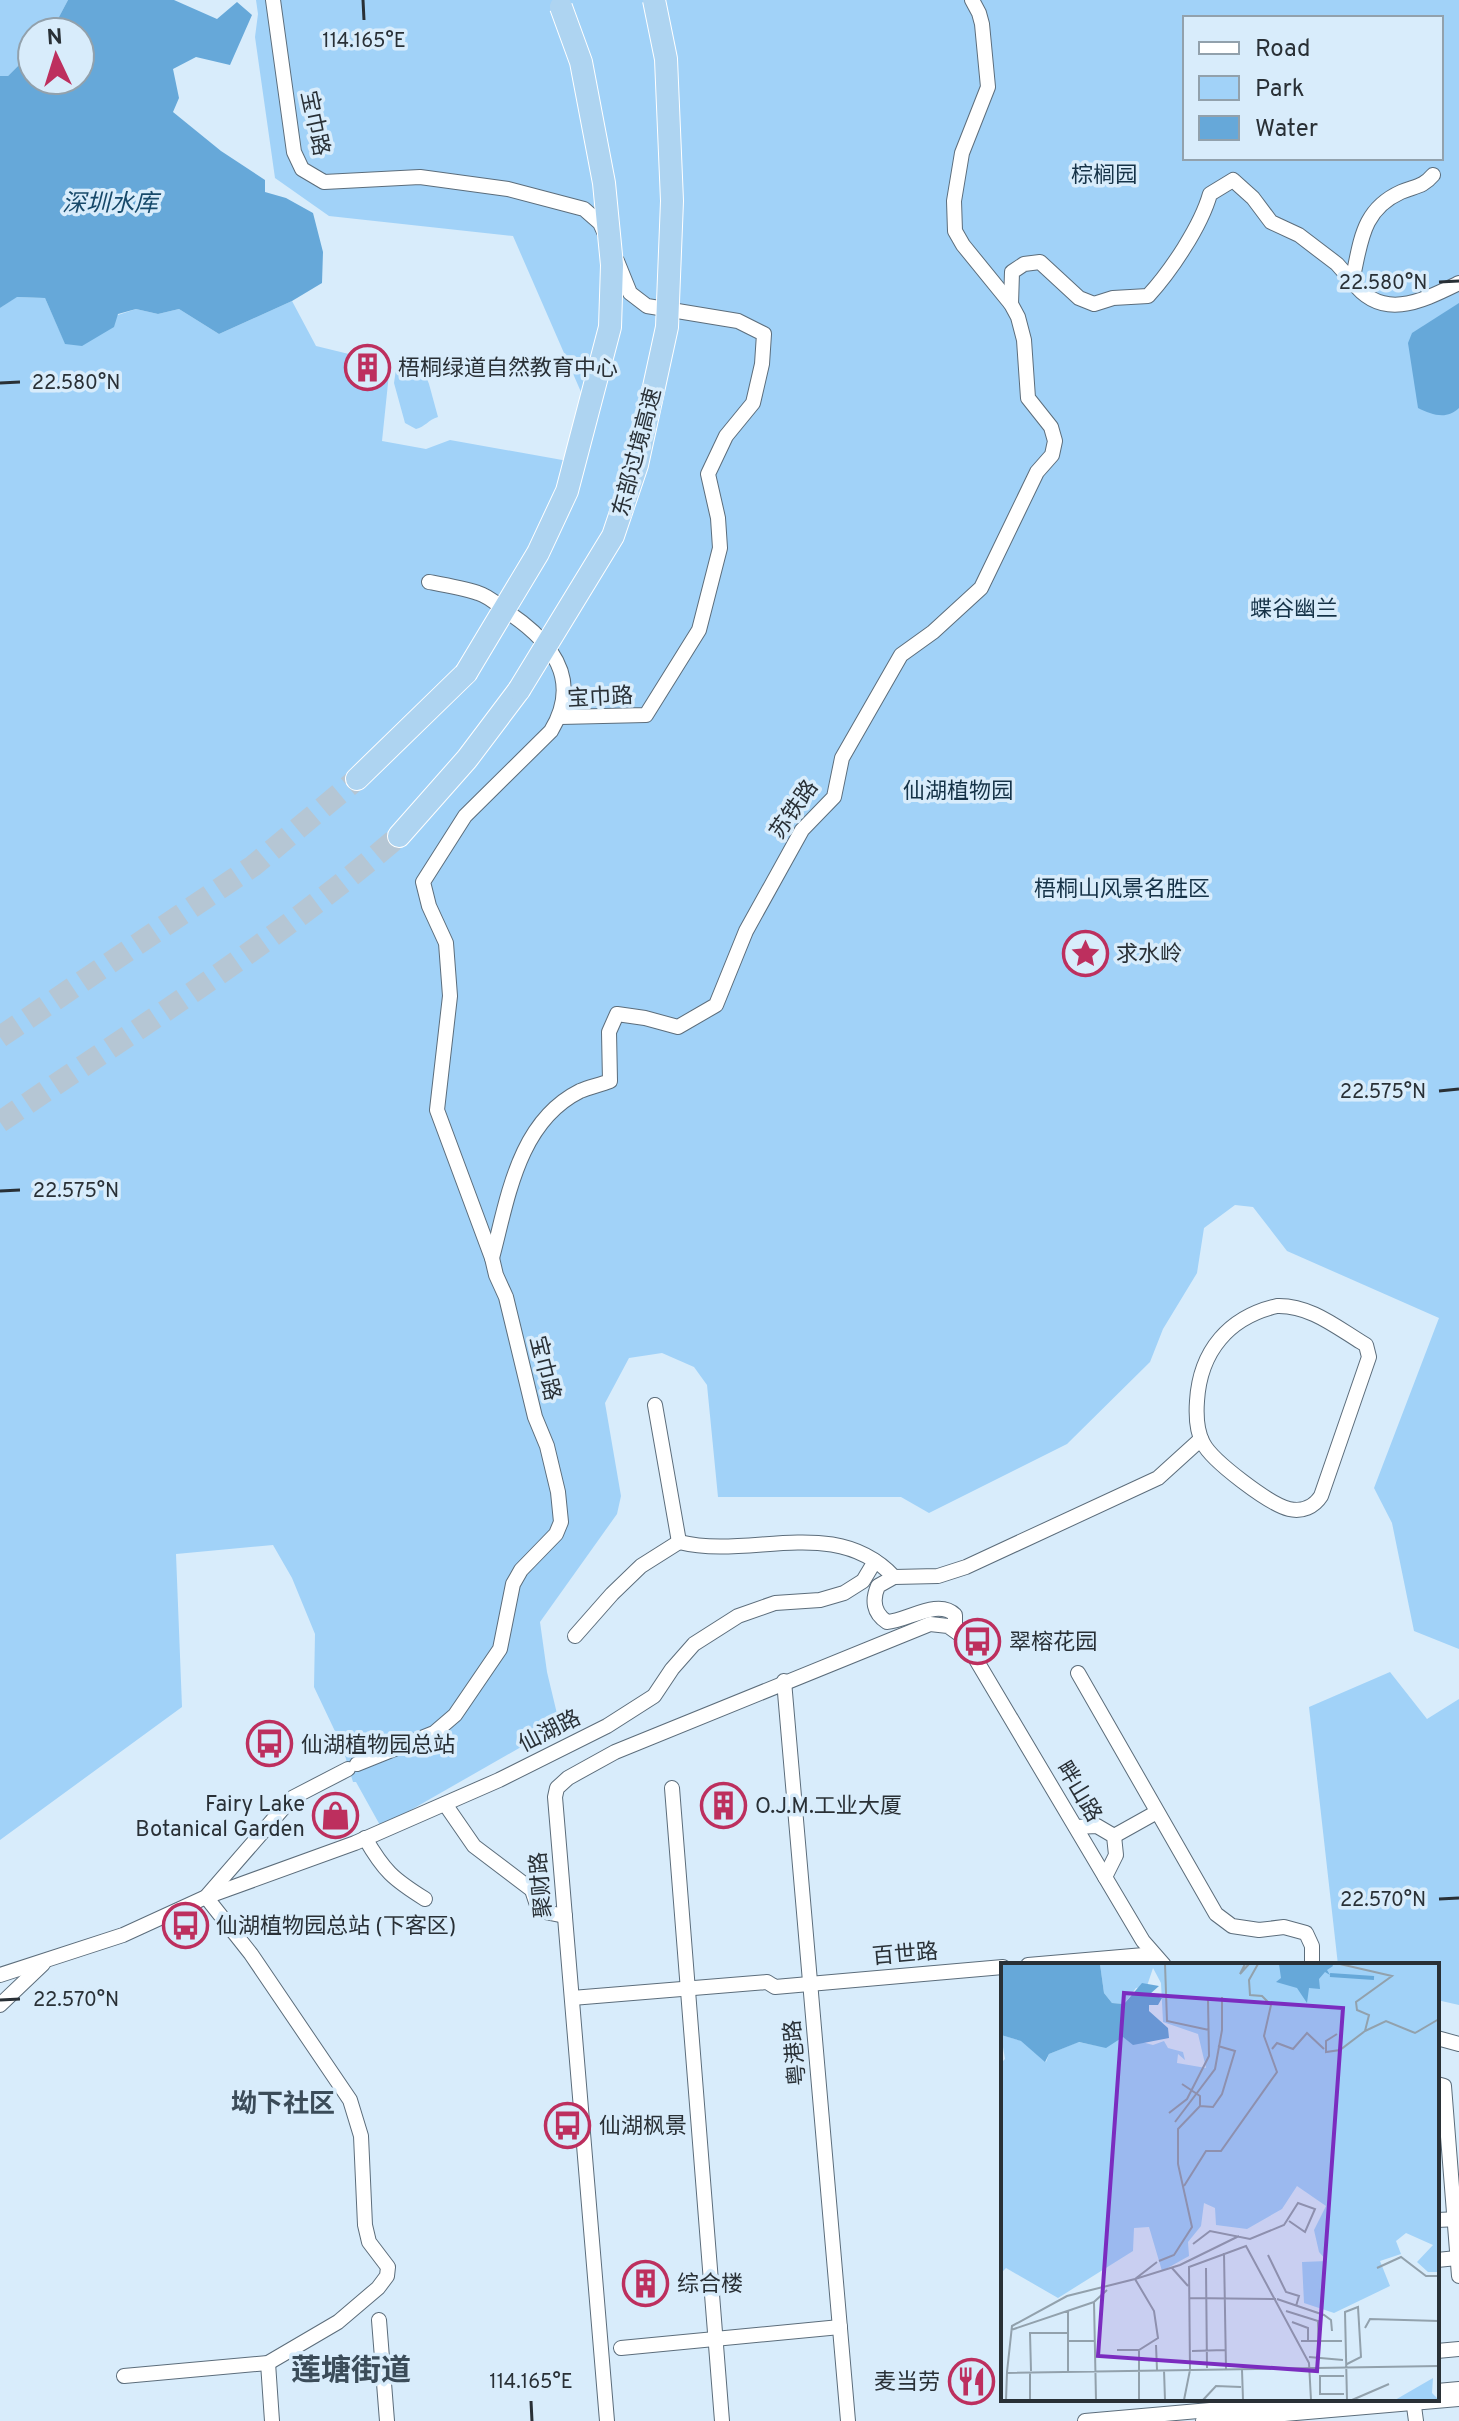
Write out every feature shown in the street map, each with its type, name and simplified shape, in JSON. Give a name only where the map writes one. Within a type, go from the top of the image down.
[{"type":"highway","name":"东部过境高速","points":[[399,836],[467,759],[519,690],[613,536],[637,465],[667,327],[672,201],[666,59],[654,0]]},
{"type":"highway","points":[[357,779],[466,673],[538,553],[567,491],[610,327],[612,265],[604,183],[581,62],[561,7]]},
{"type":"street","name":"宝巾路","points":[[273,0],[294,152],[302,169],[324,182],[430,178],[508,189],[584,209],[600,223],[630,293],[647,306],[738,321],[764,334],[762,364],[753,403],[726,436],[708,474],[718,518],[720,548],[699,630],[646,715],[560,717],[551,731],[465,816],[423,882],[429,906],[446,943],[450,996],[437,1110],[506,1297],[535,1417],[547,1446],[558,1492],[561,1522],[556,1534],[521,1570],[513,1584],[500,1649],[455,1715],[434,1733],[353,1766]]},
{"type":"street","points":[[972,0],[982,24],[988,87],[962,153],[953,223],[963,245],[1011,304]]},
{"type":"street","points":[[1352,281],[1365,226],[1371,214],[1403,191],[1426,184],[1433,175]]},
{"type":"street","points":[[1011,304],[1012,272],[1024,264],[1040,262],[1079,298],[1094,304],[1113,298],[1148,296],[1206,210],[1210,194],[1233,180],[1253,198],[1271,222],[1299,235],[1337,264],[1371,301],[1389,305],[1415,303],[1459,283]]},
{"type":"street","name":"苏铁路","points":[[492,1258],[519,1159],[544,1119],[579,1092],[610,1081],[609,1032],[617,1014],[678,1027],[716,1005],[746,931],[802,830],[834,797],[842,758],[901,655],[933,632],[981,588],[1037,472],[1052,455],[1055,441],[1051,427],[1028,398],[1022,329],[1011,304]]},
{"type":"street","points":[[429,582],[481,593],[516,618],[553,651],[563,675],[560,717]]},
{"type":"street","points":[[1295,1307],[1317,1315],[1366,1345],[1369,1357],[1367,1368],[1321,1496],[1312,1506],[1299,1510],[1280,1505],[1215,1461],[1201,1439],[1196,1409],[1200,1375],[1213,1346],[1237,1322],[1267,1308],[1295,1307]]},
{"type":"street","points":[[655,1405],[679,1542]]},
{"type":"street","points":[[575,1636],[641,1566],[679,1542],[697,1547],[806,1542],[853,1547],[894,1577],[938,1576],[966,1567],[1158,1478],[1201,1439]]},
{"type":"street","name":"仙湖路","points":[[0,2005],[47,1961],[123,1935],[206,1897],[365,1838],[499,1780],[580,1739],[654,1696],[694,1644],[738,1616],[775,1603],[820,1600],[844,1593],[863,1581],[875,1561]]},
{"type":"street","name":"畔山路","points":[[894,1577],[878,1586],[875,1593],[876,1610],[881,1618],[887,1622],[899,1621],[944,1608],[955,1615],[958,1633],[1155,1961]]},
{"type":"street","name":"聚财路","points":[[607,2421],[555,1797],[561,1783],[615,1752],[930,1624],[958,1633]]},
{"type":"street","points":[[1078,1673],[1216,1914],[1232,1926],[1259,1930],[1284,1927],[1306,1933],[1312,1946],[1312,1963]]},
{"type":"street","name":"粤港路","points":[[784,1681],[848,2421]]},
{"type":"street","name":"仙湖路","points":[[206,1897],[292,1798],[353,1766]]},
{"type":"street","points":[[672,1788],[722,2421]]},
{"type":"street","points":[[445,1804],[474,1846],[532,1890],[538,1908],[565,1916]]},
{"type":"street","points":[[1114,1836],[1157,1812]]},
{"type":"street","points":[[1076,1827],[1097,1826],[1114,1836]]},
{"type":"street","points":[[1105,1877],[1116,1855],[1114,1836]]},
{"type":"street","points":[[365,1838],[382,1867],[399,1883],[425,1899]]},
{"type":"street","points":[[124,2376],[268,2363],[338,2322],[378,2288],[387,2276],[388,2267],[369,2242],[365,2225],[361,2136],[350,2100],[251,1954],[206,1897]]},
{"type":"street","points":[[0,1975],[47,1961]]},
{"type":"street","points":[[1092,1963],[1155,1961]]},
{"type":"street","name":"百世路","points":[[572,1998],[767,1982],[775,1987],[1001,1967]]},
{"type":"street","points":[[1439,2039],[1459,2044]]},
{"type":"street","points":[[1439,2085],[1444,2086],[1457,2219],[1459,2276]]},
{"type":"street","points":[[379,2320],[387,2421]]},
{"type":"street","points":[[621,2348],[840,2327]]},
{"type":"street","points":[[1439,2351],[1459,2349]]},
{"type":"street","points":[[268,2363],[272,2421]]},
{"type":"street","points":[[1439,2391],[1459,2389]]},
{"type":"street","points":[[1439,2400],[1459,2399]]},
{"type":"street","points":[[1085,2421],[1312,2401]]},
{"type":"street","points":[[1203,2421],[1406,2401]]},
{"type":"street","points":[[1403,2421],[1406,2401]]},
{"type":"street","points":[[1406,2401],[1416,2421]]},
{"type":"green space","points":[[0,0],[68,0],[60,16],[16,16],[16,68],[8,76],[0,76]]},
{"type":"green space","name":"仙湖植物园","points":[[256,0],[1459,0],[1459,1649],[1414,1631],[1392,1523],[1374,1488],[1439,1318],[1287,1251],[1253,1207],[1235,1205],[1204,1228],[1197,1273],[1163,1329],[1150,1362],[1067,1444],[929,1513],[901,1497],[718,1497],[707,1385],[694,1367],[662,1353],[629,1358],[605,1403],[621,1496],[617,1514],[540,1622],[558,1718],[528,1743],[381,1827],[356,1782],[353,1782],[342,1746],[314,1687],[315,1634],[292,1578],[273,1545],[176,1554],[182,1707],[0,1840],[0,308],[16,297],[45,298],[65,343],[136,309],[158,314],[179,309],[219,334],[292,301],[316,346],[390,364],[382,441],[426,449],[450,440],[579,463],[581,392],[513,236],[329,216],[275,178],[255,37]]},
{"type":"green space","points":[[410,363],[423,369],[438,417],[416,429],[405,423],[394,383],[396,369]]},
{"type":"green space","points":[[1390,1672],[1427,1719],[1459,1699],[1459,2005],[1439,2000],[1439,1963],[1338,1963],[1309,1707]]},
{"type":"water","name":"深圳水库","points":[[68,0],[174,0],[217,19],[237,2],[252,15],[230,65],[196,57],[173,69],[179,98],[173,112],[221,151],[265,180],[265,192],[286,198],[313,213],[323,252],[322,283],[292,301],[219,334],[179,309],[158,314],[136,309],[118,314],[114,327],[82,346],[65,344],[45,298],[17,297],[0,308],[0,76],[8,76],[16,68],[16,96],[96,96],[96,16],[60,16]]},
{"type":"water","points":[[1459,303],[1459,408],[1450,414],[1434,414],[1418,408],[1408,343],[1412,333]]},
{"type":"tunnel","points":[[0,1037],[253,866],[357,779]]},
{"type":"tunnel","points":[[0,1122],[254,949],[399,836]]},
{"type":"place","name":"梧桐绿道自然教育中心","points":[[367,367]]},
{"type":"place","name":"求水岭","points":[[1085,953]]},
{"type":"place","name":"翠榕花园","points":[[978,1641]]},
{"type":"place","name":"仙湖植物园总站","points":[[270,1744]]},
{"type":"place","name":"O.J.M.工业大厦","points":[[724,1805]]},
{"type":"place","name":"Fairy Lake Botanical Garden","points":[[336,1816]]},
{"type":"place","name":"仙湖植物园总站 (下客区)","points":[[185,1925]]},
{"type":"place","name":"仙湖枫景","points":[[568,2125]]},
{"type":"place","name":"综合楼","points":[[646,2283]]},
{"type":"place","name":"麦当劳","points":[[971,2381]]},
{"type":"district","name":"坳下社区","points":[[283,2103]]},
{"type":"district","name":"莲塘街道","points":[[351,2370]]},
{"type":"park label","name":"棕榈园","points":[[1104,174]]},
{"type":"park label","name":"蝶谷幽兰","points":[[1294,608]]},
{"type":"park label","name":"梧桐山风景名胜区","points":[[1122,888]]}]
